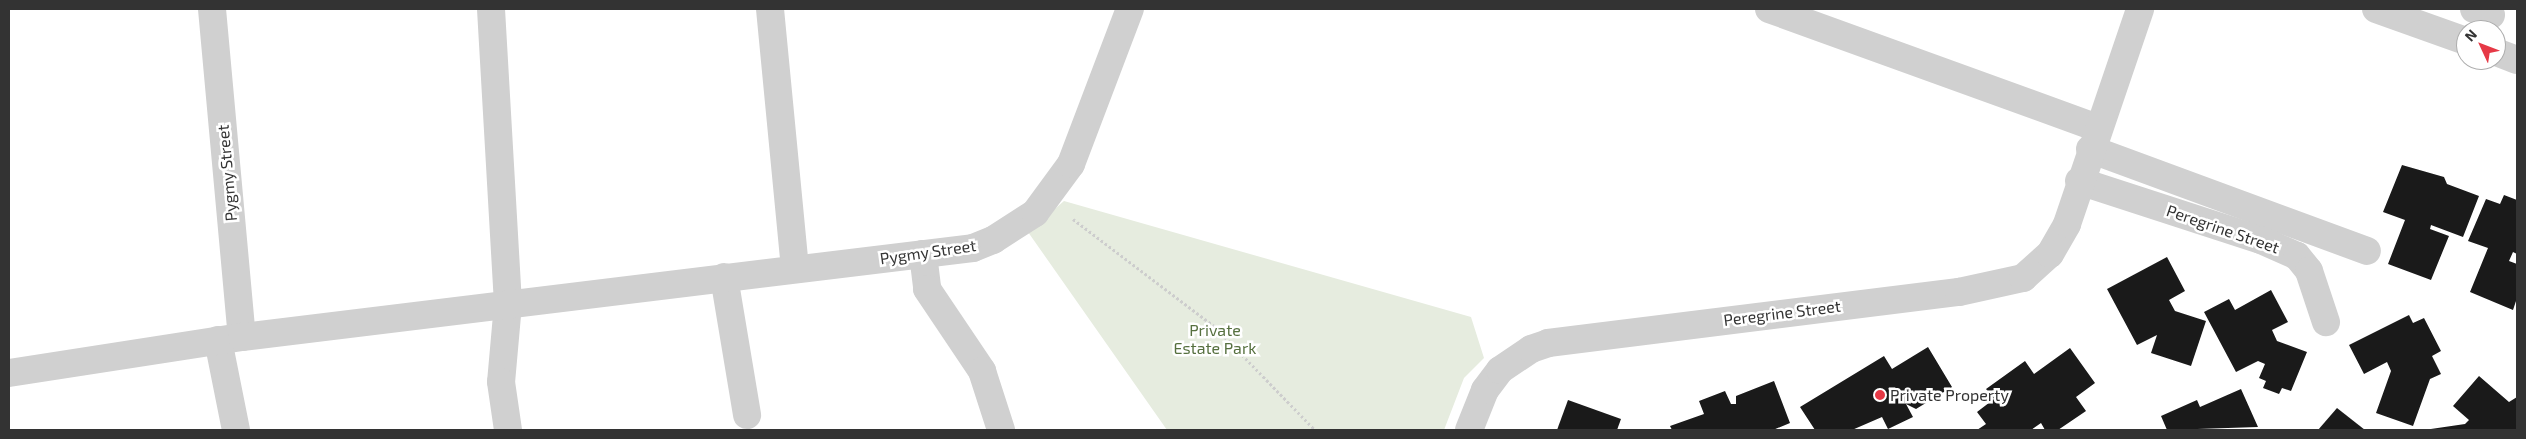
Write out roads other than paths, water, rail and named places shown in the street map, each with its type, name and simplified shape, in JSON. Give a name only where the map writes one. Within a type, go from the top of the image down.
[{"type":"street","name":"Pygmy Street","points":[[212,9],[230,339]]},
{"type":"street","points":[[492,9],[508,304],[501,382],[508,430]]},
{"type":"street","points":[[770,9],[795,268]]},
{"type":"street","name":"Pygmy Street","points":[[9,374],[230,339],[795,268],[973,248],[993,240],[1035,213],[1071,164],[1130,9]]},
{"type":"street","name":"Peregrine Street","points":[[1769,9],[2094,138],[2367,251]]},
{"type":"street","name":"Peregrine Street","points":[[1469,430],[1485,390],[1500,370],[1531,349],[1548,343],[1978,289],[2022,278],[2050,254],[2059,241],[2140,9]]},
{"type":"street","points":[[2376,9],[2456,37]]},
{"type":"street","name":"Peregrine Street","points":[[2079,181],[2261,240],[2297,256],[2309,271],[2326,322]]},
{"type":"street","points":[[923,254],[928,289],[982,371],[1001,430]]},
{"type":"street","points":[[724,277],[746,415]]},
{"type":"street","points":[[230,339],[236,430]]},
{"type":"place","name":"Private Property","points":[[1880,395]]},
{"type":"park label","name":"Private Estate Park","points":[[1215,339]]}]
